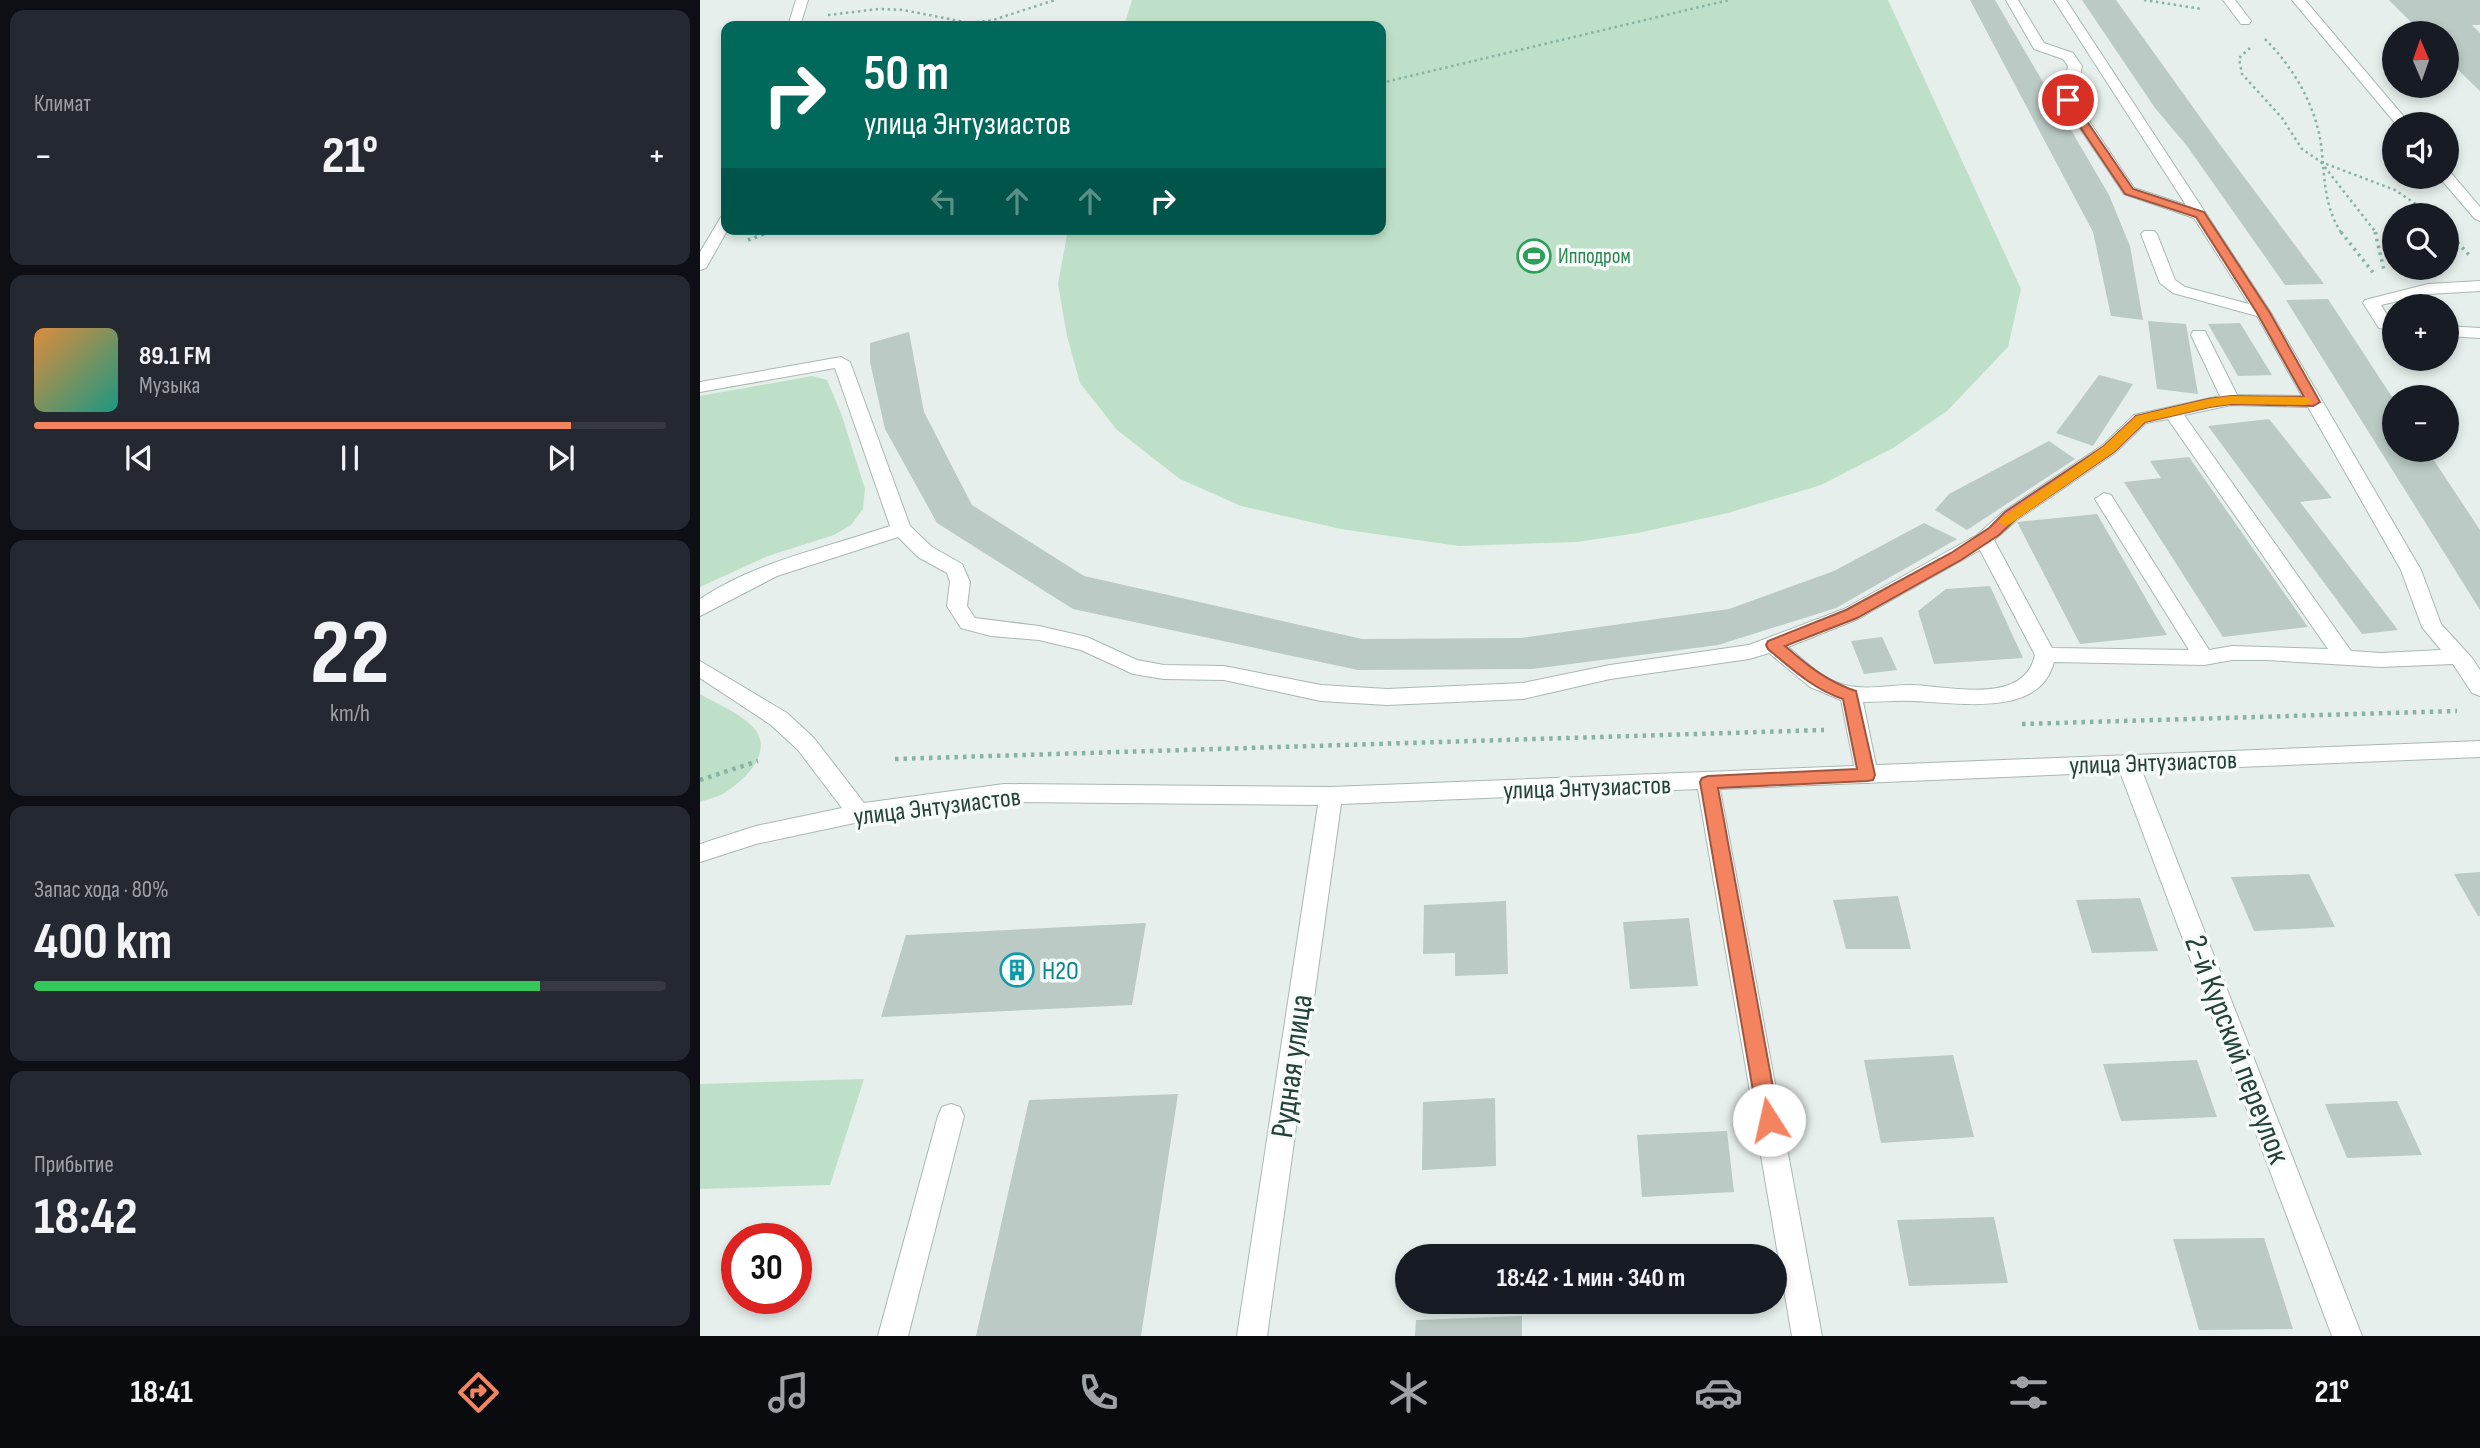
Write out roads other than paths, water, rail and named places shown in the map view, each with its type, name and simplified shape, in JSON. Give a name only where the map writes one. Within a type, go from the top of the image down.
[{"type":"street","points":[[795,21],[802,0]]},
{"type":"street","points":[[2012,0],[2039,46],[2068,56],[2075,66],[2068,100],[2129,191],[2200,215]]},
{"type":"street","points":[[2060,0],[2263,313],[2411,570],[2431,627],[2458,656],[2480,688]]},
{"type":"street","points":[[2229,0],[2245,20]]},
{"type":"street","points":[[2298,0],[2393,112]]},
{"type":"street","points":[[2457,189],[2480,216]]},
{"type":"street","points":[[700,265],[721,229]]},
{"type":"street","points":[[2149,234],[2168,283],[2179,290],[2263,313]]},
{"type":"street","points":[[2387,294],[2480,286]]},
{"type":"street","points":[[2382,297],[2371,303],[2382,320]]},
{"type":"street","points":[[2459,332],[2480,333]]},
{"type":"street","points":[[2199,335],[2231,400]]},
{"type":"street","points":[[700,387],[841,362],[901,529],[925,552],[955,569],[960,582],[957,606],[968,623],[991,629],[1039,633],[1087,644],[1133,667],[1164,672],[1224,673],[1321,693],[1387,697],[1523,691],[1611,672],[1749,652],[1773,645],[1851,614],[1983,539],[2010,516],[2109,449],[2140,419],[2231,400],[2313,402]]},
{"type":"street","points":[[2174,413],[2346,659]]},
{"type":"street","points":[[2104,499],[2204,658]]},
{"type":"street","points":[[700,610],[735,587],[771,571],[860,545],[901,529]]},
{"type":"street","points":[[1773,645],[1809,676],[1830,688],[1851,695],[1914,693],[1969,699],[2005,693],[2027,685],[2041,673],[2045,655],[1983,539]]},
{"type":"street","points":[[2045,655],[2204,658],[2232,653],[2255,653],[2381,660],[2458,656]]},
{"type":"street","points":[[700,668],[779,719],[806,744],[859,813]]},
{"type":"street","points":[[1851,695],[1867,775]]},
{"type":"street","name":"улица Энтузиастов","points":[[700,853],[756,835],[859,813],[1004,793],[1331,796],[2480,749]]},
{"type":"street","name":"2-й Курский переулок","points":[[2128,763],[2347,1336]]},
{"type":"street","points":[[1708,782],[1807,1336]]},
{"type":"street","name":"Рудная улица","points":[[1252,1336],[1331,796]]},
{"type":"street","points":[[893,1336],[951,1116]]},
{"type":"place","name":"Ипподром","points":[[1534,256]]},
{"type":"place","name":"H2O","points":[[1017,970]]}]
